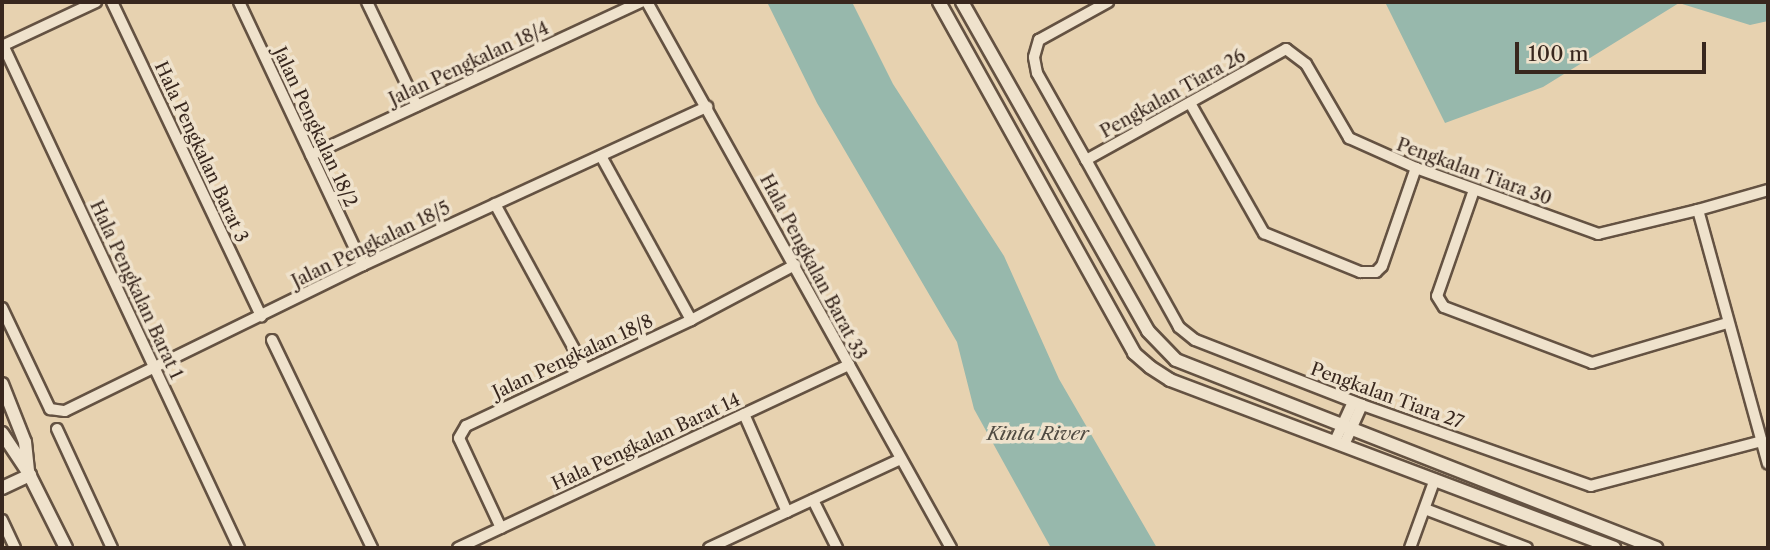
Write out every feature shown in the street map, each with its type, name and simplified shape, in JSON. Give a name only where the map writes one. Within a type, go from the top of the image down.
[{"type":"street","points":[[3,46],[96,2]]},
{"type":"street","name":"Hala Pengkalan Barat 3","points":[[112,2],[261,316]]},
{"type":"street","name":"Jalan Pengkalan 18/2","points":[[239,2],[363,265]]},
{"type":"street","points":[[367,2],[417,106]]},
{"type":"street","name":"Jalan Pengkalan 18/4","points":[[311,155],[641,2]]},
{"type":"street","name":"Hala Pengkalan Barat 33","points":[[647,2],[795,265],[947,547]]},
{"type":"street","points":[[939,2],[1134,353],[1170,380],[1614,548]]},
{"type":"street","points":[[962,2],[1160,347],[1176,360],[1656,548]]},
{"type":"street","points":[[1086,160],[1035,67],[1039,40],[1108,2]]},
{"type":"street","name":"Hala Pengkalan Barat 1","points":[[3,46],[239,548]]},
{"type":"street","name":"Pengkalan Tiara 26","points":[[1086,160],[1286,49]]},
{"type":"street","name":"Pengkalan Tiara 30","points":[[1286,49],[1306,64],[1349,138],[1416,168],[1598,234],[1768,190]]},
{"type":"street","points":[[1190,103],[1264,233],[1360,272],[1376,272],[1382,266],[1416,168]]},
{"type":"street","name":"Jalan Pengkalan 18/5","points":[[2,308],[50,409],[65,411],[363,265],[707,107]]},
{"type":"street","points":[[601,156],[691,320]]},
{"type":"street","name":"Pengkalan Tiara 27","points":[[1086,160],[1185,334],[1358,403],[1591,486],[1762,440]]},
{"type":"street","points":[[1474,190],[1437,296],[1444,307],[1592,363],[1727,323]]},
{"type":"street","points":[[495,204],[585,369]]},
{"type":"street","points":[[1698,210],[1768,464]]},
{"type":"street","name":"Jalan Pengkalan 18/8","points":[[501,528],[459,438],[461,430],[691,320],[795,265]]},
{"type":"street","points":[[272,340],[372,548]]},
{"type":"street","name":"Hala Pengkalan Barat 14","points":[[458,548],[479,544],[501,528],[849,365]]},
{"type":"street","points":[[2,384],[25,442],[29,474]]},
{"type":"street","points":[[1340,443],[1358,403]]},
{"type":"street","points":[[744,414],[787,512]]},
{"type":"street","points":[[57,429],[112,548]]},
{"type":"street","points":[[2,433],[29,474],[66,548]]},
{"type":"street","points":[[709,548],[899,460]]},
{"type":"street","points":[[2,488],[29,474]]},
{"type":"street","points":[[1410,548],[1435,479]]},
{"type":"street","points":[[813,500],[837,548]]},
{"type":"street","points":[[1425,509],[1527,548]]},
{"type":"street","points":[[2,520],[15,548]]},
{"type":"water","name":"Kinta River","points":[[767,2],[852,2],[893,84],[1004,256],[1059,379],[1157,548],[1051,548],[974,409],[957,342],[817,103]]},
{"type":"water","points":[[1385,2],[1768,2],[1768,21],[1750,25],[1679,3],[1543,87],[1445,123]]}]
